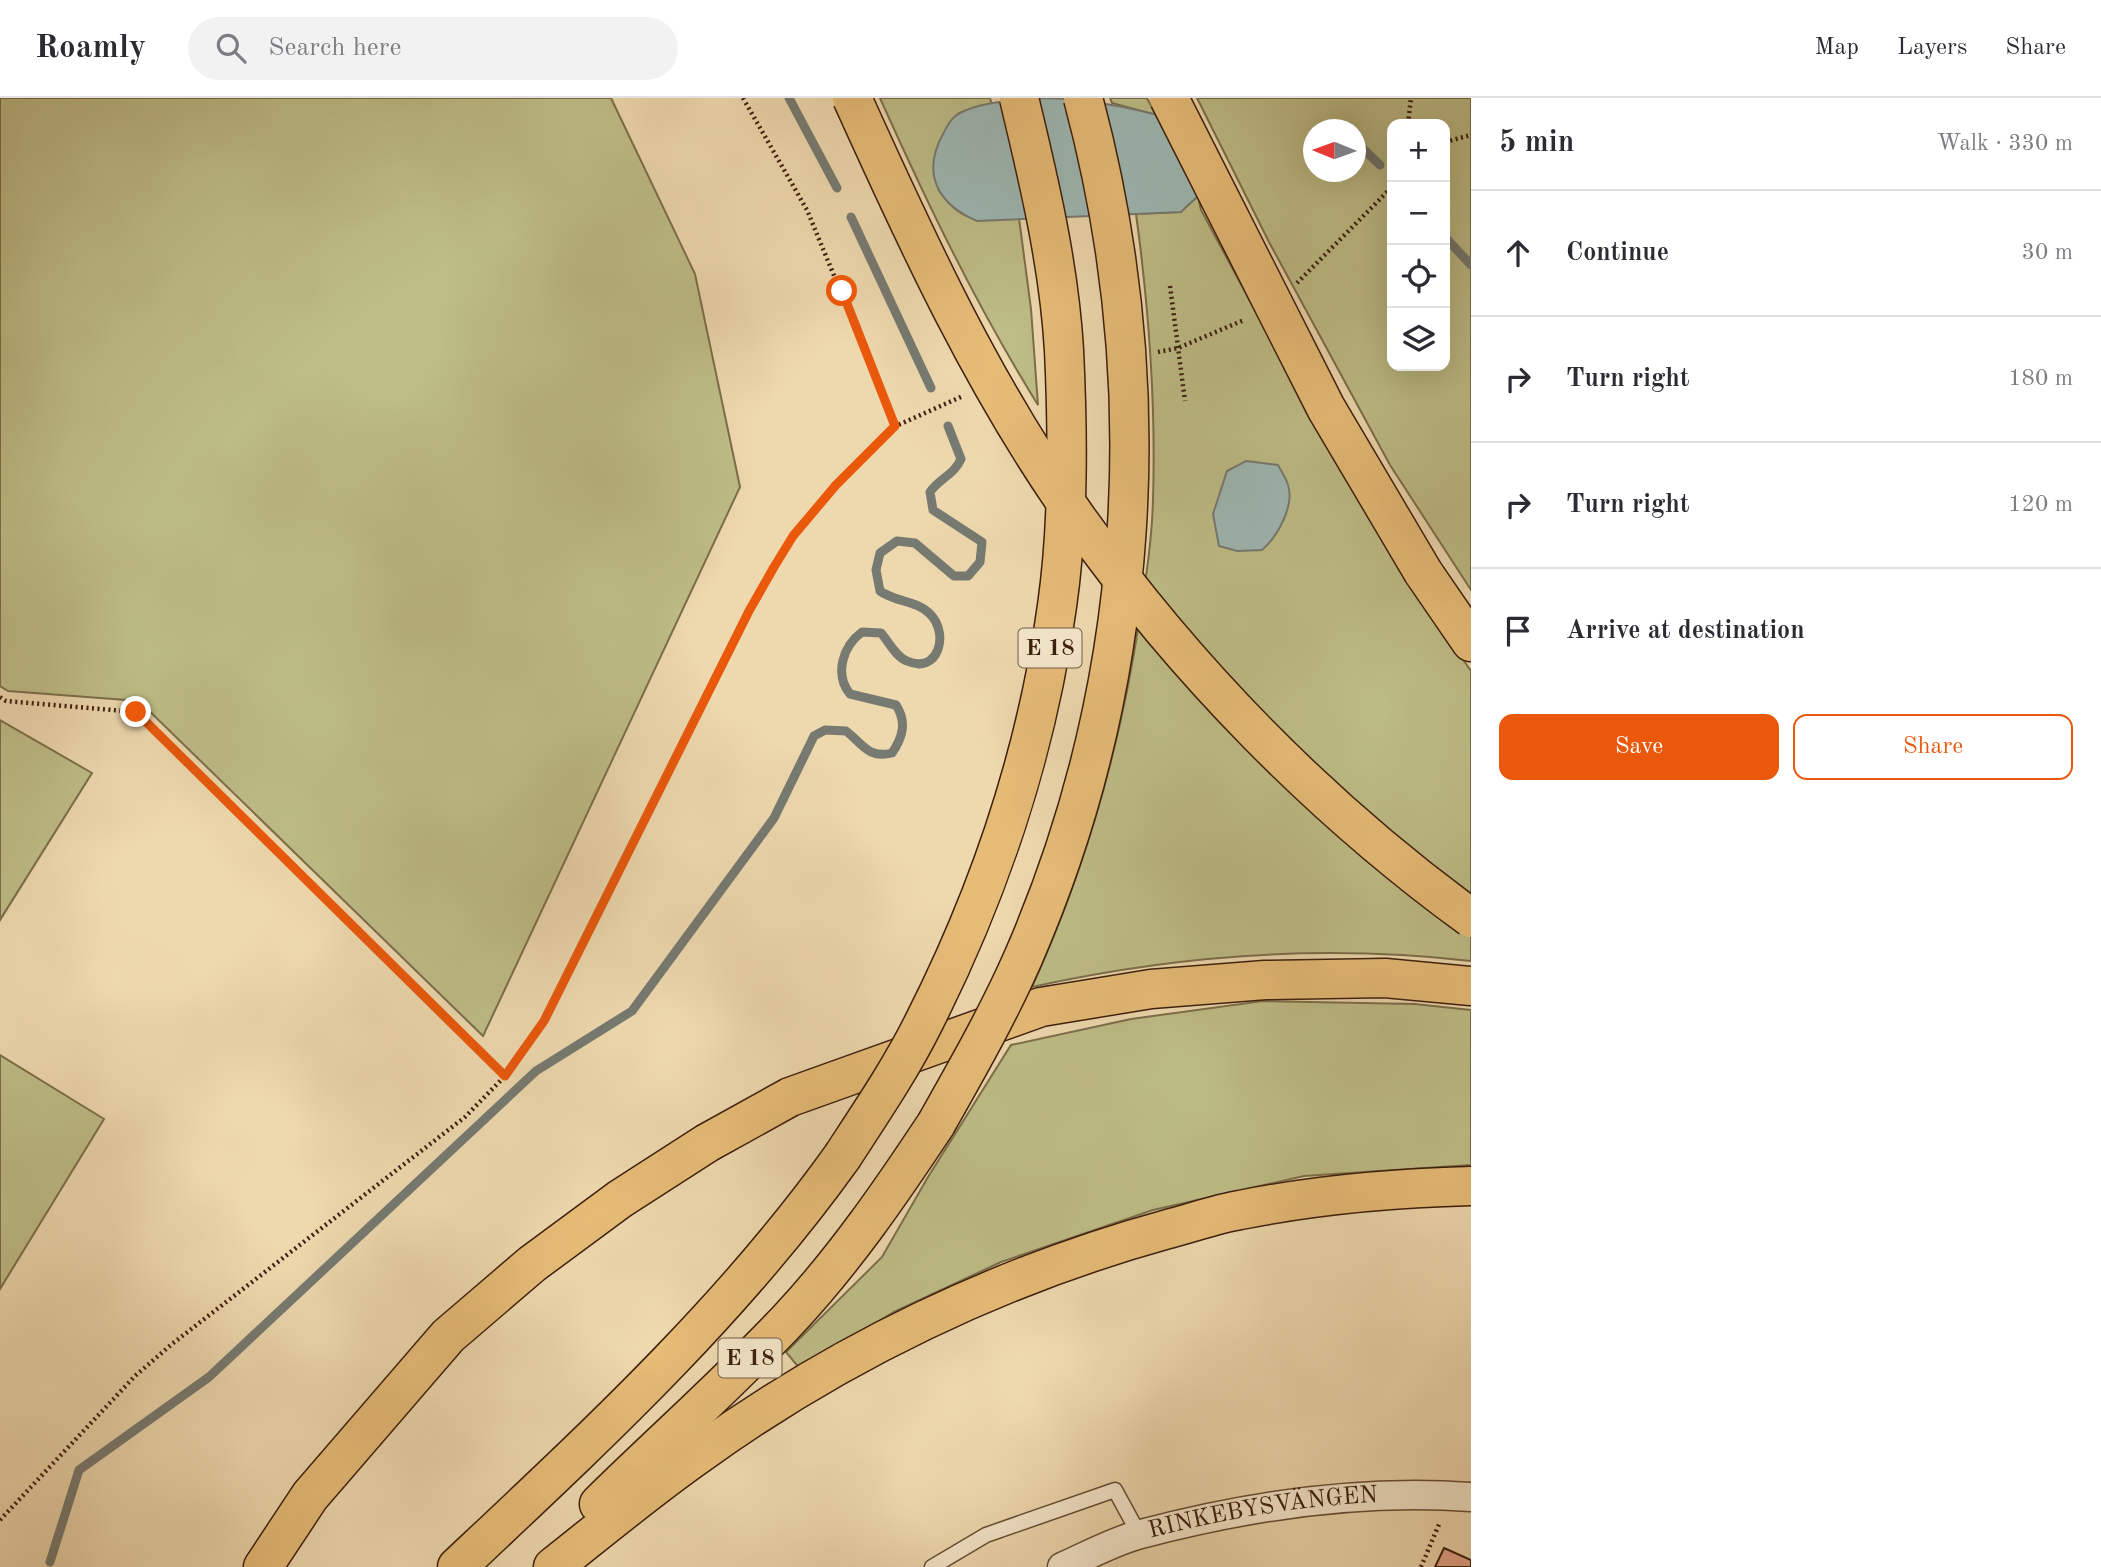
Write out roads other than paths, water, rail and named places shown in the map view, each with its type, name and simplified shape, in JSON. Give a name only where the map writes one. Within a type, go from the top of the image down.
[{"type":"highway","points":[[852,98],[947,300],[990,379],[1076,517],[1184,652],[1297,773],[1420,881],[1471,918]]},
{"type":"highway","name":"E 18","points":[[457,1567],[683,1350],[766,1257],[842,1157],[923,1025],[969,925],[1021,775],[1043,688],[1055,617],[1064,525],[1064,349],[1053,252],[1019,98]]},
{"type":"highway","name":"E 18","points":[[536,1567],[790,1318],[841,1260],[888,1197],[936,1124],[982,1042],[1023,957],[1053,879],[1083,788],[1104,703],[1128,538],[1131,446],[1128,342],[1098,152],[1083,98]]},
{"type":"highway","points":[[1169,98],[1326,408],[1423,572],[1471,642]]},
{"type":"highway","points":[[263,1567],[310,1496],[448,1336],[532,1264],[620,1199],[707,1143],[790,1097],[1041,1007],[1151,989],[1265,979],[1385,978],[1471,985]]},
{"type":"highway","points":[[553,1567],[699,1453],[814,1379],[898,1333],[1000,1286],[1113,1244],[1238,1210],[1374,1192],[1471,1186]]},
{"type":"street","name":"RINKEBYSVÄNGEN","points":[[1062,1567],[1139,1534],[1279,1506],[1414,1493],[1460,1496]]},
{"type":"lane","points":[[932,1567],[986,1535],[1115,1490],[1139,1534]]},
{"type":"water","points":[[1035,98],[1106,104],[1175,120],[1198,196],[1181,212],[977,221],[963,214],[943,197],[934,175],[937,149],[948,125],[957,115],[977,106]]},
{"type":"water","points":[[1246,461],[1278,465],[1290,493],[1287,511],[1279,529],[1262,550],[1237,551],[1219,546],[1213,514],[1227,471]]},
{"type":"waterway","points":[[789,98],[837,188]]},
{"type":"waterway","points":[[1366,152],[1380,165]]},
{"type":"waterway","points":[[851,217],[931,388]]},
{"type":"waterway","points":[[1450,242],[1471,265]]},
{"type":"waterway","points":[[50,1562],[79,1470],[209,1377],[536,1071],[632,1011],[774,818],[814,736],[825,730],[846,731],[871,752],[892,753],[902,729],[902,717],[896,705],[850,694],[842,678],[843,661],[850,645],[862,632],[881,633],[899,656],[918,664],[933,658],[938,650],[939,632],[930,614],[918,606],[880,591],[876,570],[880,553],[897,541],[915,543],[954,576],[968,576],[980,562],[982,542],[933,510],[930,492],[955,469],[961,459],[948,426]]}]
